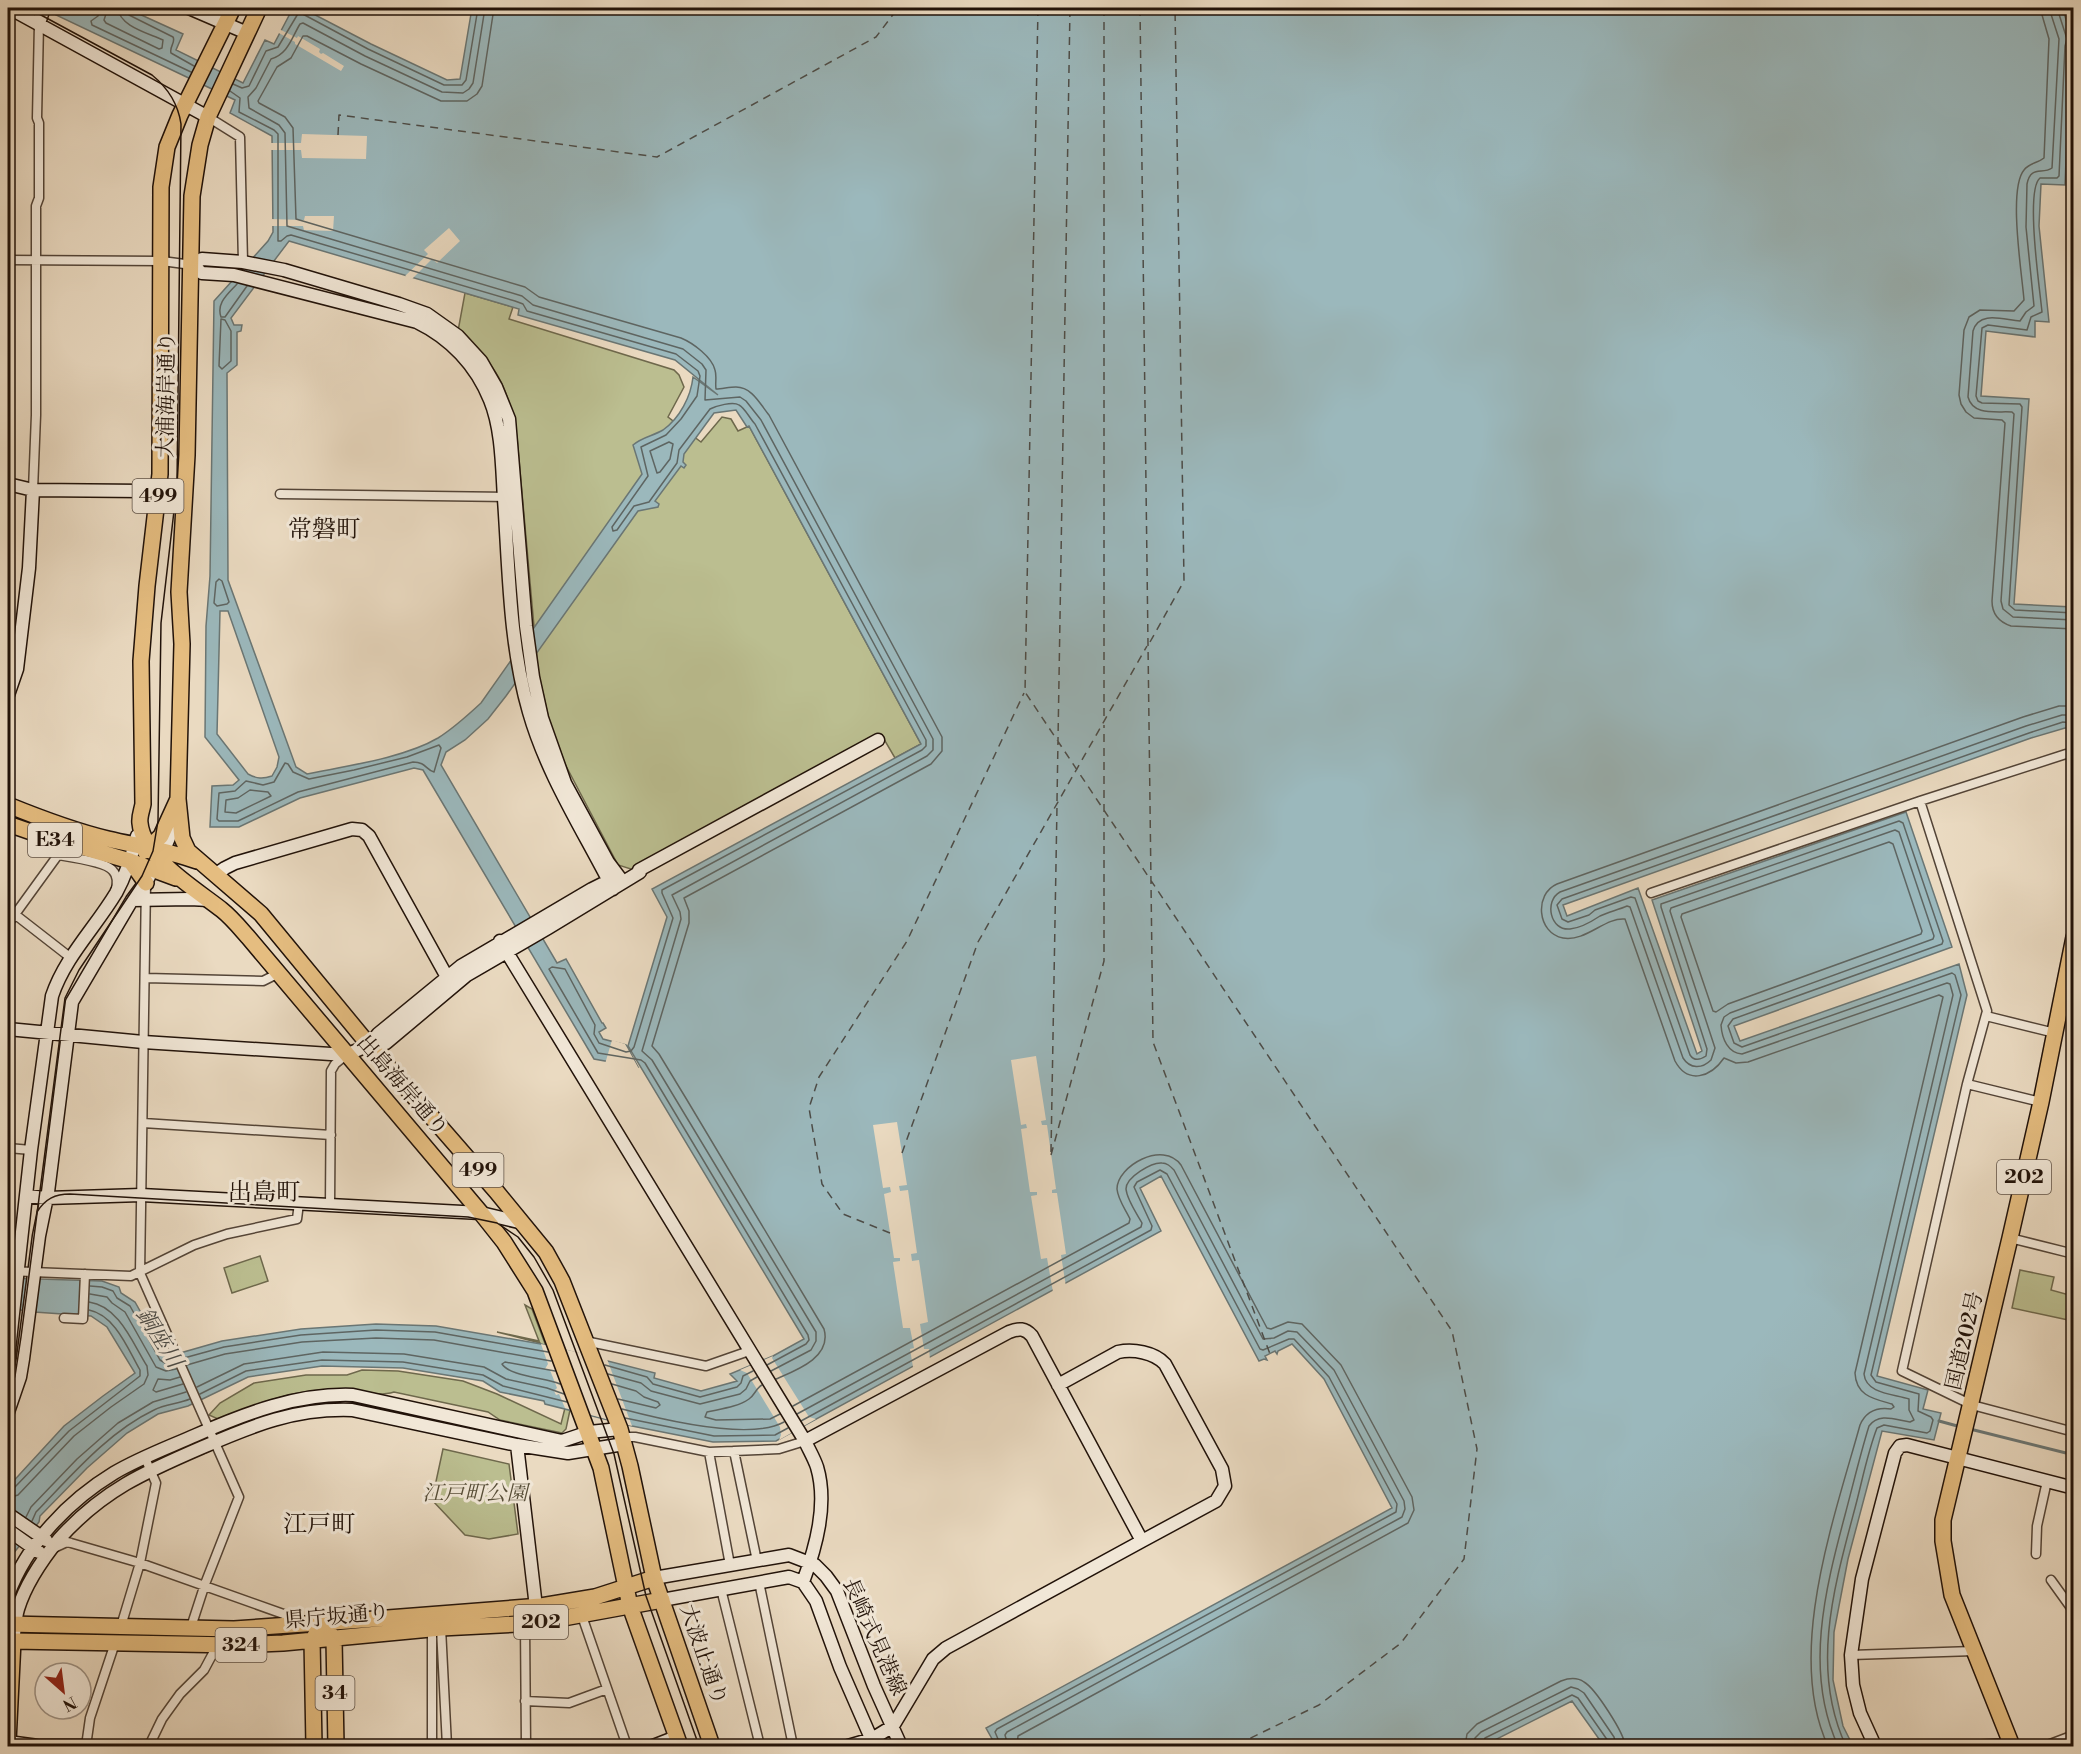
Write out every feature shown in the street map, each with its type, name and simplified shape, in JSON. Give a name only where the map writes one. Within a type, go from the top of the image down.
[{"type":"highway","name":"大浦海岸通り","points":[[140,823],[143,804],[141,661],[160,474],[162,261],[160,206],[165,158],[167,147],[186,104],[233,8]]},
{"type":"highway","name":"大浦海岸通り","points":[[200,862],[188,851],[182,838],[178,799],[182,644],[179,592],[187,455],[192,196],[200,145],[208,117],[259,8]]},
{"type":"highway","points":[[130,861],[153,868],[161,836],[178,799]]},
{"type":"highway","name":"E34","points":[[8,805],[44,819],[130,861]]},
{"type":"highway","points":[[105,847],[140,823]]},
{"type":"highway","name":"499","points":[[140,823],[153,868]]},
{"type":"highway","name":"E34","points":[[8,824],[105,847],[135,844],[153,868],[200,862]]},
{"type":"highway","name":"出島海岸通り","points":[[200,862],[261,915],[369,1046],[546,1252],[562,1281],[621,1433],[654,1578]]},
{"type":"highway","name":"出島海岸通り","points":[[153,868],[179,879],[209,900],[224,911],[248,937],[481,1213],[526,1275],[535,1291],[601,1468],[626,1587]]},
{"type":"highway","name":"国道202号","points":[[2011,1745],[1952,1595],[1943,1541],[1946,1502],[2010,1238],[2055,1033],[2073,937]]},
{"type":"highway","name":"県庁坂通り","points":[[11,1624],[234,1629],[323,1623],[536,1607],[594,1597],[654,1578]]},
{"type":"highway","name":"大波止通り","points":[[654,1578],[712,1746]]},
{"type":"highway","points":[[626,1587],[630,1606],[678,1742]]},
{"type":"highway","name":"県庁坂通り","points":[[10,1641],[234,1645],[334,1639],[436,1629],[525,1624],[582,1616],[662,1600]]},
{"type":"highway","points":[[312,1640],[323,1623],[334,1639]]},
{"type":"highway","name":"34","points":[[334,1639],[336,1746]]},
{"type":"highway","name":"34","points":[[312,1640],[314,1746]]},
{"type":"highway","points":[[8,1744],[10,1641]]},
{"type":"street","points":[[9,8],[186,104],[240,137],[243,262]]},
{"type":"street","points":[[8,694],[17,669],[29,568],[33,490],[36,206],[39,198],[39,123],[37,118],[39,23],[44,8]]},
{"type":"street","points":[[189,8],[247,33]]},
{"type":"street","points":[[192,266],[202,259],[243,262],[284,270],[415,309],[440,321],[475,353],[487,369],[509,419],[514,637],[565,783],[608,862],[616,882]]},
{"type":"street","points":[[8,260],[162,261],[192,266],[202,273],[234,275],[278,285],[417,322],[451,344],[479,377],[496,420],[510,497],[526,626],[527,679]]},
{"type":"street","points":[[8,484],[33,490],[159,493]]},
{"type":"street","points":[[280,494],[510,497]]},
{"type":"street","points":[[369,1046],[378,1034],[447,977],[616,882],[640,872],[639,870],[878,740]]},
{"type":"street","points":[[1651,893],[1920,801],[2066,754],[2073,754]]},
{"type":"street","points":[[1920,801],[1987,1011],[1967,1084],[1902,1371],[1970,1410],[2073,1432]]},
{"type":"street","points":[[8,1359],[13,1271],[26,1196],[52,996],[71,958],[116,893],[130,861],[140,823]]},
{"type":"street","points":[[215,875],[235,863],[352,829],[362,830],[369,836],[447,977]]},
{"type":"street","points":[[8,924],[11,911],[58,855],[106,866],[113,871],[117,880],[116,893]]},
{"type":"street","points":[[8,1412],[20,1377],[47,1198],[72,1002],[153,868]]},
{"type":"street","points":[[153,868],[209,900]]},
{"type":"street","points":[[153,868],[143,1042],[140,1273],[239,1497],[191,1627]]},
{"type":"street","points":[[11,911],[71,958]]},
{"type":"street","points":[[330,1205],[332,1071],[335,1064],[346,1055],[369,1046],[386,1043],[503,947]]},
{"type":"street","points":[[503,947],[798,1430],[817,1467],[821,1509],[810,1563],[803,1582],[789,1577],[662,1600]]},
{"type":"street","points":[[146,978],[263,981],[279,973]]},
{"type":"street","points":[[1986,1016],[2055,1033]]},
{"type":"street","points":[[8,1029],[143,1042],[346,1055]]},
{"type":"street","points":[[1967,1084],[2040,1102]]},
{"type":"street","points":[[143,1123],[331,1135]]},
{"type":"street","points":[[8,1148],[31,1150]]},
{"type":"street","points":[[26,1196],[47,1198],[141,1195],[299,1203],[481,1213],[523,1223]]},
{"type":"street","points":[[13,1271],[131,1276],[194,1245],[227,1234],[297,1220],[299,1203]]},
{"type":"street","points":[[2010,1238],[2073,1254]]},
{"type":"street","points":[[64,1318],[83,1319],[85,1274]]},
{"type":"street","points":[[8,1594],[33,1540],[99,1483],[145,1458],[269,1406],[330,1394],[353,1395],[562,1441],[589,1432],[621,1433],[710,1452],[779,1449],[805,1442],[1016,1329],[1026,1330],[1032,1336],[1142,1541]]},
{"type":"street","points":[[585,1341],[706,1366],[752,1355]]},
{"type":"street","points":[[848,1746],[873,1743],[893,1726],[938,1653],[1216,1501],[1225,1486],[1222,1468],[1161,1360],[1136,1352],[1118,1352],[1058,1384]]},
{"type":"street","points":[[10,1641],[11,1624],[24,1592],[50,1550],[79,1517],[125,1484],[151,1470],[271,1419],[331,1409],[352,1410],[517,1445],[568,1453],[594,1448],[621,1433]]},
{"type":"street","points":[[517,1445],[536,1607]]},
{"type":"street","points":[[1875,1746],[1860,1713],[1853,1685],[1851,1655],[1862,1580],[1895,1454],[1900,1446],[1959,1452],[2073,1488]]},
{"type":"street","points":[[734,1451],[757,1561]]},
{"type":"street","points":[[710,1452],[730,1565]]},
{"type":"street","points":[[120,1626],[140,1563],[156,1483],[145,1458]]},
{"type":"street","points":[[2036,1554],[2037,1526],[2047,1481]]},
{"type":"street","points":[[8,1514],[33,1540]]},
{"type":"street","points":[[8,1530],[50,1550]]},
{"type":"street","points":[[50,1550],[68,1542],[140,1563],[205,1584],[289,1616],[293,1625]]},
{"type":"street","points":[[654,1578],[789,1555],[810,1563]]},
{"type":"street","name":"長崎式見港線","points":[[810,1563],[826,1576],[837,1591],[874,1686],[901,1746]]},
{"type":"street","points":[[2051,1580],[2073,1612]]},
{"type":"street","points":[[759,1582],[793,1746]]},
{"type":"street","name":"長崎式見港線","points":[[803,1582],[816,1601],[840,1667],[873,1743]]},
{"type":"street","points":[[721,1589],[760,1746]]},
{"type":"street","points":[[582,1616],[627,1746]]},
{"type":"street","points":[[525,1624],[526,1746]]},
{"type":"street","points":[[432,1746],[436,1629]]},
{"type":"street","points":[[436,1629],[447,1746]]},
{"type":"street","points":[[8,1744],[87,1746],[90,1718],[116,1642]]},
{"type":"street","points":[[149,1746],[162,1719],[180,1694],[204,1670],[218,1644]]},
{"type":"street","points":[[1851,1655],[1974,1651]]},
{"type":"street","points":[[525,1701],[569,1703],[607,1689]]},
{"type":"street","points":[[2045,1746],[2073,1735]]},
{"type":"street","points":[[653,1746],[678,1742]]},
{"type":"street","points":[[1953,1746],[2011,1745]]},
{"type":"green space","points":[[465,293],[513,307],[509,319],[674,370],[684,387],[668,417],[701,442],[722,417],[731,419],[738,431],[749,426],[921,744],[895,758],[881,734],[634,870],[618,865],[565,764],[549,720],[538,671],[514,420],[499,378],[482,354],[458,331]]},
{"type":"green space","points":[[260,1256],[268,1281],[232,1293],[224,1268]]},
{"type":"green space","points":[[2020,1270],[2054,1277],[2051,1290],[2073,1296],[2073,1321],[2012,1308]]},
{"type":"green space","points":[[525,1305],[532,1309],[570,1410],[566,1429],[562,1433],[500,1420],[488,1412],[394,1392],[378,1394],[320,1390],[268,1401],[218,1419],[209,1415],[220,1403],[254,1383],[306,1375],[347,1375],[362,1370],[398,1371],[463,1381],[561,1424],[565,1408],[540,1343],[497,1332],[539,1341]]},
{"type":"green space","name":"江戸町公園","points":[[443,1449],[509,1464],[518,1534],[489,1539],[465,1535],[432,1500]]},
{"type":"water","points":[[60,8],[79,8],[92,14],[96,8],[126,8],[183,34],[176,50],[243,83],[265,40],[274,44],[293,8],[302,8],[447,80],[460,79],[472,8],[2062,8],[2071,34],[2065,185],[2041,184],[2039,226],[2049,322],[2035,321],[2035,337],[1986,331],[1981,396],[2029,399],[2014,604],[2073,607],[2073,728],[2065,728],[2031,738],[1563,905],[1567,916],[1638,888],[1697,1054],[1702,1051],[1652,900],[1906,812],[1952,947],[1734,1026],[1740,1041],[1959,964],[1967,995],[1877,1376],[1928,1390],[1923,1409],[1941,1413],[1934,1440],[1882,1431],[1848,1559],[1834,1632],[1833,1680],[1843,1726],[1853,1746],[1604,1746],[1572,1701],[1483,1746],[996,1746],[986,1728],[1392,1508],[1324,1379],[1292,1344],[1278,1351],[1277,1354],[1275,1351],[1265,1356],[1267,1360],[1259,1361],[1161,1176],[1140,1188],[1161,1231],[776,1441],[713,1442],[632,1426],[545,1404],[544,1401],[500,1392],[483,1381],[403,1368],[322,1366],[248,1377],[188,1406],[158,1414],[127,1433],[87,1468],[40,1516],[39,1522],[8,1560],[8,1487],[64,1426],[135,1373],[107,1327],[91,1316],[8,1308],[8,1278],[102,1281],[119,1287],[121,1293],[135,1302],[166,1357],[222,1341],[301,1329],[376,1324],[436,1326],[541,1344],[655,1373],[654,1378],[701,1391],[737,1381],[730,1374],[773,1356],[804,1339],[628,1046],[667,917],[652,889],[921,744],[749,426],[747,427],[736,410],[714,413],[684,454],[683,462],[686,465],[684,468],[681,466],[655,501],[659,504],[658,507],[638,511],[506,696],[488,719],[465,740],[446,752],[441,765],[557,963],[566,959],[606,1028],[599,1032],[603,1039],[626,1045],[638,1067],[594,1059],[423,770],[414,768],[300,798],[239,827],[210,827],[212,786],[233,785],[239,780],[205,737],[214,301],[268,241],[273,232],[272,136],[230,113],[235,100],[56,15]],"holes":[[[289,241],[519,309],[518,315],[675,360],[718,395],[693,377],[690,392],[675,419],[663,430],[633,445],[642,474],[476,708],[438,738],[409,751],[307,774],[296,767],[228,580],[227,373],[237,365],[237,332],[241,331],[242,325],[234,325],[231,318]],[[220,611],[228,611],[279,757],[272,776],[266,778],[248,774],[217,734]]]},
{"type":"pier","points":[[279,29],[297,38],[298,36],[320,49],[321,54],[323,53],[344,66],[341,71],[277,32]]},
{"type":"pier","points":[[302,134],[367,136],[366,159],[302,158],[301,150],[270,150],[269,143],[301,143]]},
{"type":"pier","points":[[305,216],[334,216],[333,231],[304,230],[303,226],[270,226],[270,219],[304,220]]},
{"type":"pier","points":[[449,228],[460,241],[437,263],[432,259],[411,280],[405,276],[428,254],[424,250]]},
{"type":"pier","points":[[612,1040],[625,1044],[639,1069],[605,1064]]},
{"type":"pier","points":[[1036,1056],[1046,1120],[1041,1121],[1042,1125],[1047,1125],[1056,1189],[1052,1190],[1052,1193],[1057,1193],[1066,1254],[1061,1255],[1066,1287],[1053,1292],[1047,1258],[1041,1259],[1031,1196],[1037,1195],[1037,1192],[1030,1192],[1021,1129],[1027,1128],[1026,1124],[1021,1125],[1011,1060]]},
{"type":"pier","points":[[897,1122],[907,1185],[899,1186],[900,1191],[908,1190],[917,1253],[911,1254],[912,1261],[919,1260],[928,1322],[920,1324],[924,1349],[929,1349],[930,1360],[921,1366],[913,1367],[910,1349],[914,1348],[910,1328],[903,1328],[893,1262],[900,1261],[900,1258],[894,1258],[884,1194],[891,1192],[890,1187],[883,1188],[873,1125]]},
{"type":"pier","points":[[541,1344],[607,1359],[632,1426],[565,1408],[559,1394],[556,1395],[554,1391],[557,1388],[550,1370],[545,1369],[548,1364]]},
{"type":"pier","points":[[773,1356],[772,1358],[809,1417],[816,1419],[779,1440],[780,1427],[747,1373],[740,1370]]},
{"type":"waterway","points":[[1939,1421],[1961,1427]]},
{"type":"waterway","points":[[1970,1429],[2074,1455]]},
{"type":"ferry route","points":[[338,135],[339,115],[657,157],[876,37],[898,8]]},
{"type":"ferry route","points":[[1038,8],[1025,692],[1452,1331],[1477,1449],[1464,1559],[1401,1643],[1319,1705],[1234,1746]]},
{"type":"ferry route","points":[[1057,801],[1070,8]]},
{"type":"ferry route","points":[[1104,8],[1104,720]]},
{"type":"ferry route","points":[[1140,8],[1153,1042],[1270,1354]]},
{"type":"ferry route","points":[[1150,642],[1184,581],[1175,8]]},
{"type":"ferry route","points":[[902,1153],[978,942],[1147,646]]},
{"type":"ferry route","points":[[890,1233],[843,1214],[822,1184],[809,1108],[819,1077],[907,941],[1024,693]]},
{"type":"ferry route","points":[[1051,1155],[1104,961],[1104,725]]},
{"type":"ferry route","points":[[1051,1152],[1057,806]]},
{"type":"tram line","points":[[8,1396],[15,1376],[21,1337],[65,998],[79,970],[142,876],[153,851],[158,821],[161,623],[177,485],[181,124],[177,109],[163,85],[152,75],[28,8]]},
{"type":"tram line","points":[[37,1212],[51,1198],[70,1194],[468,1217],[497,1223],[518,1237],[534,1257],[553,1290],[614,1454],[646,1596],[699,1746]]},
{"type":"district","name":"常磐町","points":[[324,530]]},
{"type":"district","name":"出島町","points":[[264,1193]]},
{"type":"district","name":"江戸町","points":[[319,1525]]},
{"type":"water label","name":"銅座川","points":[[159,1338]]}]
